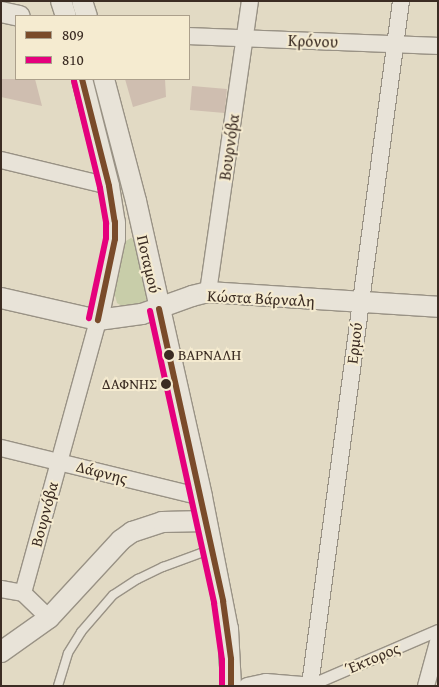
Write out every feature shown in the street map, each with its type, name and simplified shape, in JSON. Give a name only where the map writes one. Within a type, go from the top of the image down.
[{"type":"street","points":[[61,1],[66,15]]},
{"type":"street","points":[[82,1],[87,15]]},
{"type":"street","name":"Βουρνόβα","points":[[208,292],[250,1]]},
{"type":"street","name":"Ερμού","points":[[312,685],[359,304],[401,1]]},
{"type":"street","points":[[1,12],[15,15]]},
{"type":"street","name":"Κρόνου","points":[[190,36],[438,46]]},
{"type":"street","name":"Ποταμού","points":[[82,80],[109,186],[116,222],[116,239],[98,320]]},
{"type":"street","name":"Ποταμού","points":[[104,80],[136,201],[202,497],[228,629],[231,686]]},
{"type":"street","points":[[1,160],[109,186]]},
{"type":"street","name":"Κώστα Βάρναλη","points":[[1,298],[98,320],[124,318],[159,309],[208,292],[359,304],[438,307]]},
{"type":"street","name":"Βουρνόβα","points":[[23,594],[98,320]]},
{"type":"street","name":"Δάφνης","points":[[1,448],[202,497]]},
{"type":"street","points":[[1,652],[49,618],[121,540],[132,532],[162,522],[206,521]]},
{"type":"street","points":[[1,589],[23,594],[49,618]]},
{"type":"street","name":"Έκτορος","points":[[247,686],[266,682],[312,685],[438,630]]},
{"type":"street","points":[[426,686],[438,642]]},
{"type":"lane","points":[[58,686],[68,653],[80,632],[113,595],[138,579],[164,567],[212,550]]},
{"type":"green space","points":[[131,238],[135,240],[148,296],[143,305],[127,309],[117,303],[114,292],[126,241]]},
{"type":"building","points":[[1,79],[35,80],[42,106],[1,97]]},
{"type":"building","points":[[125,80],[165,80],[166,97],[133,107]]},
{"type":"building","points":[[192,86],[227,89],[225,113],[190,110]]},
{"type":"transit line","name":"809","points":[[82,80],[109,186],[115,222],[115,239],[98,320]]},
{"type":"transit line","name":"810","points":[[74,81],[100,188],[106,223],[106,238],[89,318]]},
{"type":"transit line","name":"809","points":[[159,309],[223,601],[231,659],[231,686]]},
{"type":"transit line","name":"810","points":[[150,311],[214,603],[222,660],[222,686]]},
{"type":"place","name":"ΒΑΡΝΑΛΗ","points":[[169,355]]},
{"type":"place","name":"ΔΑΦΝΗΣ","points":[[166,384]]}]
